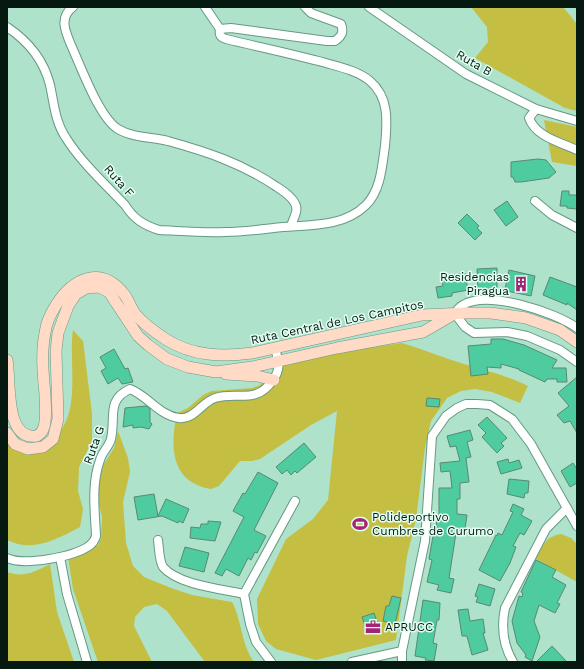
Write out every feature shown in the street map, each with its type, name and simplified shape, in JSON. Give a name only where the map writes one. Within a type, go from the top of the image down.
[{"type":"main road","name":"Ruta Central de Los Campitos","points":[[7,360],[13,420],[18,431],[23,434],[37,436],[44,427],[46,413],[43,358],[45,331],[56,306],[67,291],[80,281],[96,277],[116,286],[125,295],[135,314],[144,323],[176,345],[191,351],[218,356],[252,354],[422,315],[455,314]]},
{"type":"main road","name":"Ruta Central de Los Campitos","points":[[7,433],[15,444],[28,449],[43,447],[53,439],[58,419],[56,351],[58,332],[68,306],[76,294],[86,288],[99,287],[109,292],[138,336],[168,359],[188,367],[216,372],[423,332],[455,314]]},
{"type":"main road","points":[[455,314],[491,313],[526,318],[560,330],[577,342]]},
{"type":"main road","points":[[216,372],[238,376],[257,376],[274,380]]},
{"type":"street","points":[[73,7],[65,17],[64,24],[66,34],[90,87],[108,119],[124,132],[168,141],[230,160],[262,177],[282,189],[292,198],[296,212],[291,226]]},
{"type":"street","points":[[205,7],[220,29],[231,28],[315,40],[335,41],[342,36],[343,30],[341,24],[311,13],[305,7]]},
{"type":"street","name":"Ruta B","points":[[369,7],[466,74],[536,109],[577,121]]},
{"type":"street","name":"Ruta F","points":[[7,28],[28,45],[43,67],[49,84],[56,118],[65,137],[131,215],[140,222],[159,230],[226,232],[319,225],[344,218],[365,206],[372,197],[381,171],[387,128],[386,110],[383,99],[370,81],[358,74],[289,53],[226,39],[221,37],[219,34],[220,29]]},
{"type":"street","points":[[536,109],[528,118],[531,125],[538,132],[577,150]]},
{"type":"street","points":[[535,201],[552,215],[577,228]]},
{"type":"street","points":[[577,328],[553,315],[508,302],[469,302],[460,307],[455,314],[465,327],[474,333],[507,332],[527,336],[560,350],[577,362]]},
{"type":"street","points":[[274,380],[279,370],[279,360],[276,349]]},
{"type":"street","name":"Ruta G","points":[[7,558],[30,562],[60,557],[88,547],[94,542],[96,536],[94,495],[95,477],[100,459],[110,443],[114,426],[114,401],[120,394],[130,389],[140,393],[169,416],[181,418],[191,415],[206,402],[215,398],[255,395],[262,392],[274,380]]},
{"type":"street","points":[[402,662],[402,651],[426,530],[432,436],[446,416],[457,408],[466,404],[477,404],[490,406],[512,418],[531,444],[577,526]]},
{"type":"street","points":[[271,662],[256,642],[250,624],[244,594],[295,501]]},
{"type":"street","points":[[513,662],[504,637],[503,618],[505,608],[546,529],[567,508]]},
{"type":"street","points":[[158,540],[162,566],[171,574],[184,580],[244,594]]},
{"type":"street","points":[[60,557],[67,594],[87,662]]},
{"type":"street","points":[[352,662],[402,651]]},
{"type":"shaded area","points":[[471,7],[563,7],[577,24],[577,111],[565,108],[475,58],[488,42],[487,27]]},
{"type":"shaded area","points":[[544,120],[577,127],[577,166],[552,162]]},
{"type":"shaded area","points":[[73,330],[83,341],[92,414],[92,441],[79,467],[78,491],[83,509],[80,527],[45,543],[35,545],[17,544],[7,540],[7,441],[21,450],[49,440],[62,429],[68,417],[71,403]]},
{"type":"shaded area","points":[[402,343],[456,362],[504,376],[528,386],[520,403],[492,392],[475,389],[461,391],[447,398],[431,421],[425,448],[416,519],[407,556],[396,640],[316,660],[276,649],[266,641],[258,624],[257,599],[286,539],[313,519],[328,500],[337,411],[311,425],[260,459],[240,461],[219,486],[211,489],[197,485],[187,479],[180,471],[174,450],[177,413],[188,408],[203,395],[212,391],[252,388],[260,385],[275,369],[304,357]]},
{"type":"shaded area","points":[[118,431],[128,458],[130,472],[123,502],[126,543],[133,566],[144,577],[171,588],[192,595],[232,602],[238,617],[246,648],[254,662],[205,662],[167,611],[157,604],[144,607],[135,617],[134,626],[152,662],[98,662],[73,589],[68,557],[98,545],[101,538],[102,517],[98,500],[99,482],[104,464],[114,448]]},
{"type":"shaded area","points":[[561,534],[571,538],[577,544],[577,582],[536,559],[545,542],[551,537]]},
{"type":"shaded area","points":[[50,564],[57,612],[74,662],[7,662],[7,572],[13,574],[24,574]]},
{"type":"building","points":[[538,159],[546,160],[556,172],[549,178],[515,182],[513,177],[511,177],[511,162]]},
{"type":"building","points":[[562,191],[569,191],[569,195],[577,195],[577,209],[567,208],[567,206],[560,206]]},
{"type":"building","points":[[507,201],[518,217],[506,226],[494,210]]},
{"type":"building","points":[[467,214],[479,226],[477,228],[482,233],[475,240],[458,223]]},
{"type":"building","points":[[497,268],[497,289],[478,290],[477,269]]},
{"type":"building","name":"Residencias Piragua","points":[[509,270],[535,276],[531,296],[507,291],[508,289],[505,289]]},
{"type":"building","points":[[465,273],[468,290],[452,293],[452,296],[438,298],[436,287],[443,286],[442,280],[454,277],[454,275]]},
{"type":"building","points":[[550,277],[577,287],[577,310],[567,303],[567,305],[543,295]]},
{"type":"building","points":[[491,339],[503,339],[524,345],[557,360],[552,368],[566,368],[567,382],[557,382],[557,379],[547,379],[545,382],[519,369],[501,364],[501,368],[487,367],[488,374],[471,376],[468,346],[491,344]]},
{"type":"building","points":[[114,349],[125,369],[128,368],[133,382],[122,384],[118,378],[108,384],[101,371],[106,368],[100,357]]},
{"type":"building","points":[[577,377],[577,433],[570,421],[564,423],[557,415],[569,406],[558,393]]},
{"type":"building","points":[[427,398],[440,399],[439,407],[426,406]]},
{"type":"building","points":[[146,406],[150,409],[150,422],[152,424],[149,429],[141,427],[133,428],[133,425],[123,427],[125,408]]},
{"type":"building","points":[[487,417],[507,438],[501,443],[504,446],[497,453],[482,437],[486,433],[478,425]]},
{"type":"building","points":[[470,430],[473,440],[467,442],[471,457],[466,458],[469,482],[460,483],[460,499],[457,499],[457,514],[467,515],[464,535],[456,533],[449,578],[454,579],[451,593],[437,590],[439,585],[427,582],[432,560],[429,559],[433,536],[435,536],[437,519],[439,519],[439,488],[452,488],[450,471],[441,472],[440,463],[460,461],[456,446],[450,447],[447,436]]},
{"type":"building","points":[[304,443],[316,457],[297,473],[295,471],[291,475],[287,470],[282,474],[276,467]]},
{"type":"building","points":[[508,459],[509,463],[519,460],[522,468],[501,474],[497,462]]},
{"type":"building","points":[[573,463],[577,469],[577,483],[570,487],[561,471]]},
{"type":"building","points":[[258,472],[278,483],[254,530],[266,536],[257,553],[255,552],[251,560],[248,558],[239,576],[226,569],[222,576],[215,573],[244,517],[233,511],[243,493],[245,494]]},
{"type":"building","points":[[509,479],[529,481],[528,493],[525,493],[524,498],[507,494]]},
{"type":"building","points":[[154,494],[158,516],[166,499],[189,509],[183,523],[179,521],[178,523],[162,516],[138,520],[134,497]]},
{"type":"building","points":[[513,504],[524,509],[521,515],[532,521],[524,535],[520,533],[513,546],[516,547],[510,563],[500,581],[479,570],[496,535],[497,536],[498,533],[502,535],[513,512],[510,511]]},
{"type":"building","points":[[208,521],[221,522],[215,541],[190,538],[191,527],[200,528],[201,524],[208,524]]},
{"type":"building","points":[[185,547],[209,553],[204,572],[179,566]]},
{"type":"building","points":[[536,560],[556,570],[552,577],[566,585],[557,603],[560,604],[555,613],[539,605],[534,621],[540,637],[532,661],[525,657],[526,655],[517,643],[512,621],[519,596],[522,597],[523,593],[521,592]]},
{"type":"building","points":[[479,584],[495,589],[490,606],[476,602],[478,597],[475,596]]},
{"type":"building","points":[[392,596],[401,598],[395,624],[383,621],[386,606],[389,606]]},
{"type":"building","points":[[423,600],[440,603],[439,620],[437,620],[433,643],[437,644],[434,661],[425,660],[426,658],[415,656]]},
{"type":"building","points":[[468,609],[470,621],[483,619],[485,633],[483,633],[488,650],[472,655],[467,636],[462,636],[458,610]]},
{"type":"building","points":[[374,613],[380,630],[368,634],[362,617]]},
{"type":"building","points":[[552,646],[567,662],[536,662]]},
{"type":"place","name":"Residencias Piragua","points":[[521,284]]},
{"type":"place","name":"Polideportivo Cumbres de Curumo","points":[[360,524]]},
{"type":"place","name":"APRUCC","points":[[373,627]]}]
